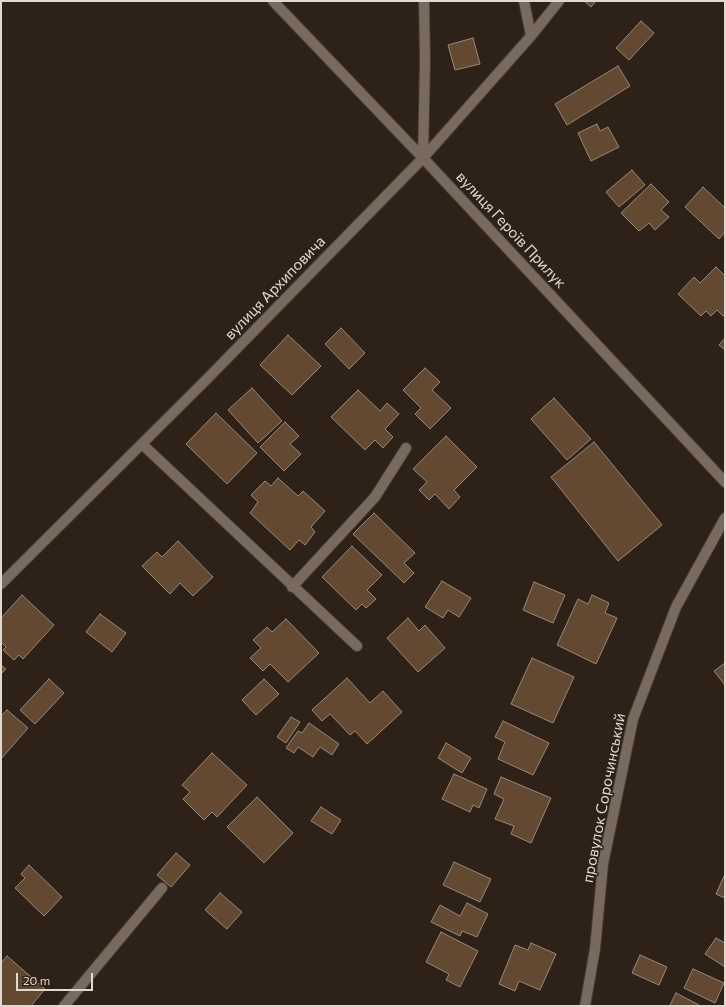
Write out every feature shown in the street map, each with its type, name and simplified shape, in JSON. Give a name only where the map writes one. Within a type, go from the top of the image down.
[{"type":"street","name":"вулиця Героїв Прилук","points":[[273,1],[424,158],[725,482]]},
{"type":"street","points":[[424,1],[424,158]]},
{"type":"street","points":[[524,1],[531,36]]},
{"type":"street","name":"вулиця Архиповича","points":[[1,584],[142,444],[424,158],[531,36],[559,1]]},
{"type":"street","points":[[142,444],[357,646]]},
{"type":"street","points":[[292,586],[375,497],[406,448]]},
{"type":"street","name":"провулок Сорочинський","points":[[585,1006],[596,949],[603,864],[633,719],[676,607],[725,518]]},
{"type":"street","points":[[64,1006],[162,888]]},
{"type":"building","points":[[584,1],[596,1],[591,7]]},
{"type":"building","points":[[641,21],[654,33],[629,60],[616,48]]},
{"type":"building","points":[[473,38],[480,64],[455,70],[448,45]]},
{"type":"building","points":[[618,66],[630,86],[567,125],[555,104]]},
{"type":"building","points":[[597,124],[600,131],[608,127],[619,147],[591,161],[578,133]]},
{"type":"building","points":[[632,170],[645,185],[619,207],[606,192]]},
{"type":"building","points":[[651,184],[669,202],[661,210],[669,217],[655,230],[649,223],[639,231],[621,213]]},
{"type":"building","points":[[703,187],[725,208],[725,232],[719,239],[685,207]]},
{"type":"building","points":[[716,267],[725,276],[725,315],[723,316],[717,310],[711,316],[706,311],[701,316],[678,294],[694,277],[700,283]]},
{"type":"building","points":[[341,328],[365,353],[349,369],[325,344]]},
{"type":"building","points":[[288,335],[321,366],[292,395],[260,365]]},
{"type":"building","points":[[725,338],[725,350],[719,345]]},
{"type":"building","points":[[425,368],[440,382],[432,390],[451,408],[430,429],[415,414],[421,408],[403,390]]},
{"type":"building","points":[[252,388],[282,421],[258,443],[228,410]]},
{"type":"building","points":[[358,390],[380,411],[387,403],[399,414],[385,429],[393,437],[383,448],[375,440],[365,450],[331,417]]},
{"type":"building","points":[[554,398],[591,439],[567,460],[531,419]]},
{"type":"building","points":[[216,413],[257,453],[227,484],[186,444]]},
{"type":"building","points":[[285,422],[299,436],[290,444],[301,454],[284,471],[260,447]]},
{"type":"building","points":[[446,436],[477,467],[454,490],[460,497],[449,509],[435,494],[429,500],[419,490],[427,482],[413,469]]},
{"type":"building","points":[[594,442],[662,525],[618,561],[551,477]]},
{"type":"building","points":[[278,478],[298,496],[303,491],[325,511],[311,527],[315,532],[305,545],[299,540],[290,550],[250,513],[258,502],[251,495],[265,481],[271,486]]},
{"type":"building","points":[[374,513],[415,553],[404,563],[414,573],[404,583],[353,534]]},
{"type":"building","points":[[178,541],[213,577],[193,596],[180,583],[170,594],[142,566],[157,552],[162,557]]},
{"type":"building","points":[[352,546],[382,575],[367,590],[376,599],[366,608],[362,604],[356,610],[322,577]]},
{"type":"building","points":[[442,581],[471,598],[459,617],[448,610],[443,618],[425,607]]},
{"type":"building","points":[[534,582],[565,595],[553,623],[523,610]]},
{"type":"building","points":[[22,595],[54,625],[23,659],[19,655],[14,660],[3,650],[6,647],[1,642],[1,618]]},
{"type":"building","points":[[592,595],[609,603],[605,613],[617,618],[596,664],[557,645],[578,599],[588,604]]},
{"type":"building","points":[[100,614],[126,633],[112,652],[86,632]]},
{"type":"building","points":[[408,618],[419,631],[425,625],[445,648],[418,672],[387,638]]},
{"type":"building","points":[[286,619],[319,653],[288,682],[270,664],[263,671],[250,658],[261,648],[253,640],[267,627],[272,632]]},
{"type":"building","points":[[532,658],[574,677],[553,723],[511,704]]},
{"type":"building","points":[[725,663],[725,685],[714,671]]},
{"type":"building","points":[[1,665],[6,669],[1,674]]},
{"type":"building","points":[[347,678],[370,703],[383,691],[402,712],[367,744],[355,731],[350,735],[330,714],[322,721],[312,710]]},
{"type":"building","points":[[49,679],[64,693],[35,724],[20,710]]},
{"type":"building","points":[[264,679],[279,694],[256,715],[242,700]]},
{"type":"building","points":[[7,710],[28,728],[1,759],[1,716]]},
{"type":"building","points":[[291,717],[300,722],[286,743],[277,737]]},
{"type":"building","points":[[503,721],[549,743],[533,775],[498,759],[505,742],[495,737]]},
{"type":"building","points":[[309,723],[339,744],[332,755],[320,747],[313,757],[298,747],[294,753],[286,748],[298,731],[302,733]]},
{"type":"building","points":[[446,743],[471,758],[462,773],[438,758]]},
{"type":"building","points":[[212,753],[247,785],[217,817],[212,812],[204,820],[183,799],[190,792],[182,785]]},
{"type":"building","points":[[454,774],[487,789],[479,808],[473,805],[470,812],[442,799]]},
{"type":"building","points":[[501,777],[551,798],[531,843],[511,834],[514,826],[495,819],[504,799],[494,794]]},
{"type":"building","points":[[257,797],[293,833],[264,863],[227,827]]},
{"type":"building","points":[[321,807],[341,820],[332,834],[311,821]]},
{"type":"building","points":[[176,853],[190,865],[171,887],[157,875]]},
{"type":"building","points":[[454,862],[491,879],[480,902],[443,885]]},
{"type":"building","points":[[29,865],[62,897],[44,916],[15,888],[25,878],[21,874]]},
{"type":"building","points":[[725,874],[725,898],[716,894]]},
{"type":"building","points":[[220,893],[242,912],[227,929],[205,910]]},
{"type":"building","points":[[467,903],[488,914],[477,937],[462,931],[460,936],[431,922],[440,905],[460,916]]},
{"type":"building","points":[[441,932],[478,951],[460,987],[446,980],[449,974],[426,962]]},
{"type":"building","points":[[716,938],[725,943],[725,967],[705,954]]},
{"type":"building","points":[[531,943],[556,954],[540,990],[519,981],[515,991],[499,984],[515,945],[528,950]]},
{"type":"building","points":[[640,955],[667,967],[659,985],[632,973]]},
{"type":"building","points":[[7,956],[45,989],[31,1006],[1,1006],[1,963]]},
{"type":"building","points":[[693,969],[724,983],[715,1003],[684,988]]},
{"type":"building","points":[[676,993],[701,1006],[670,1005]]}]
